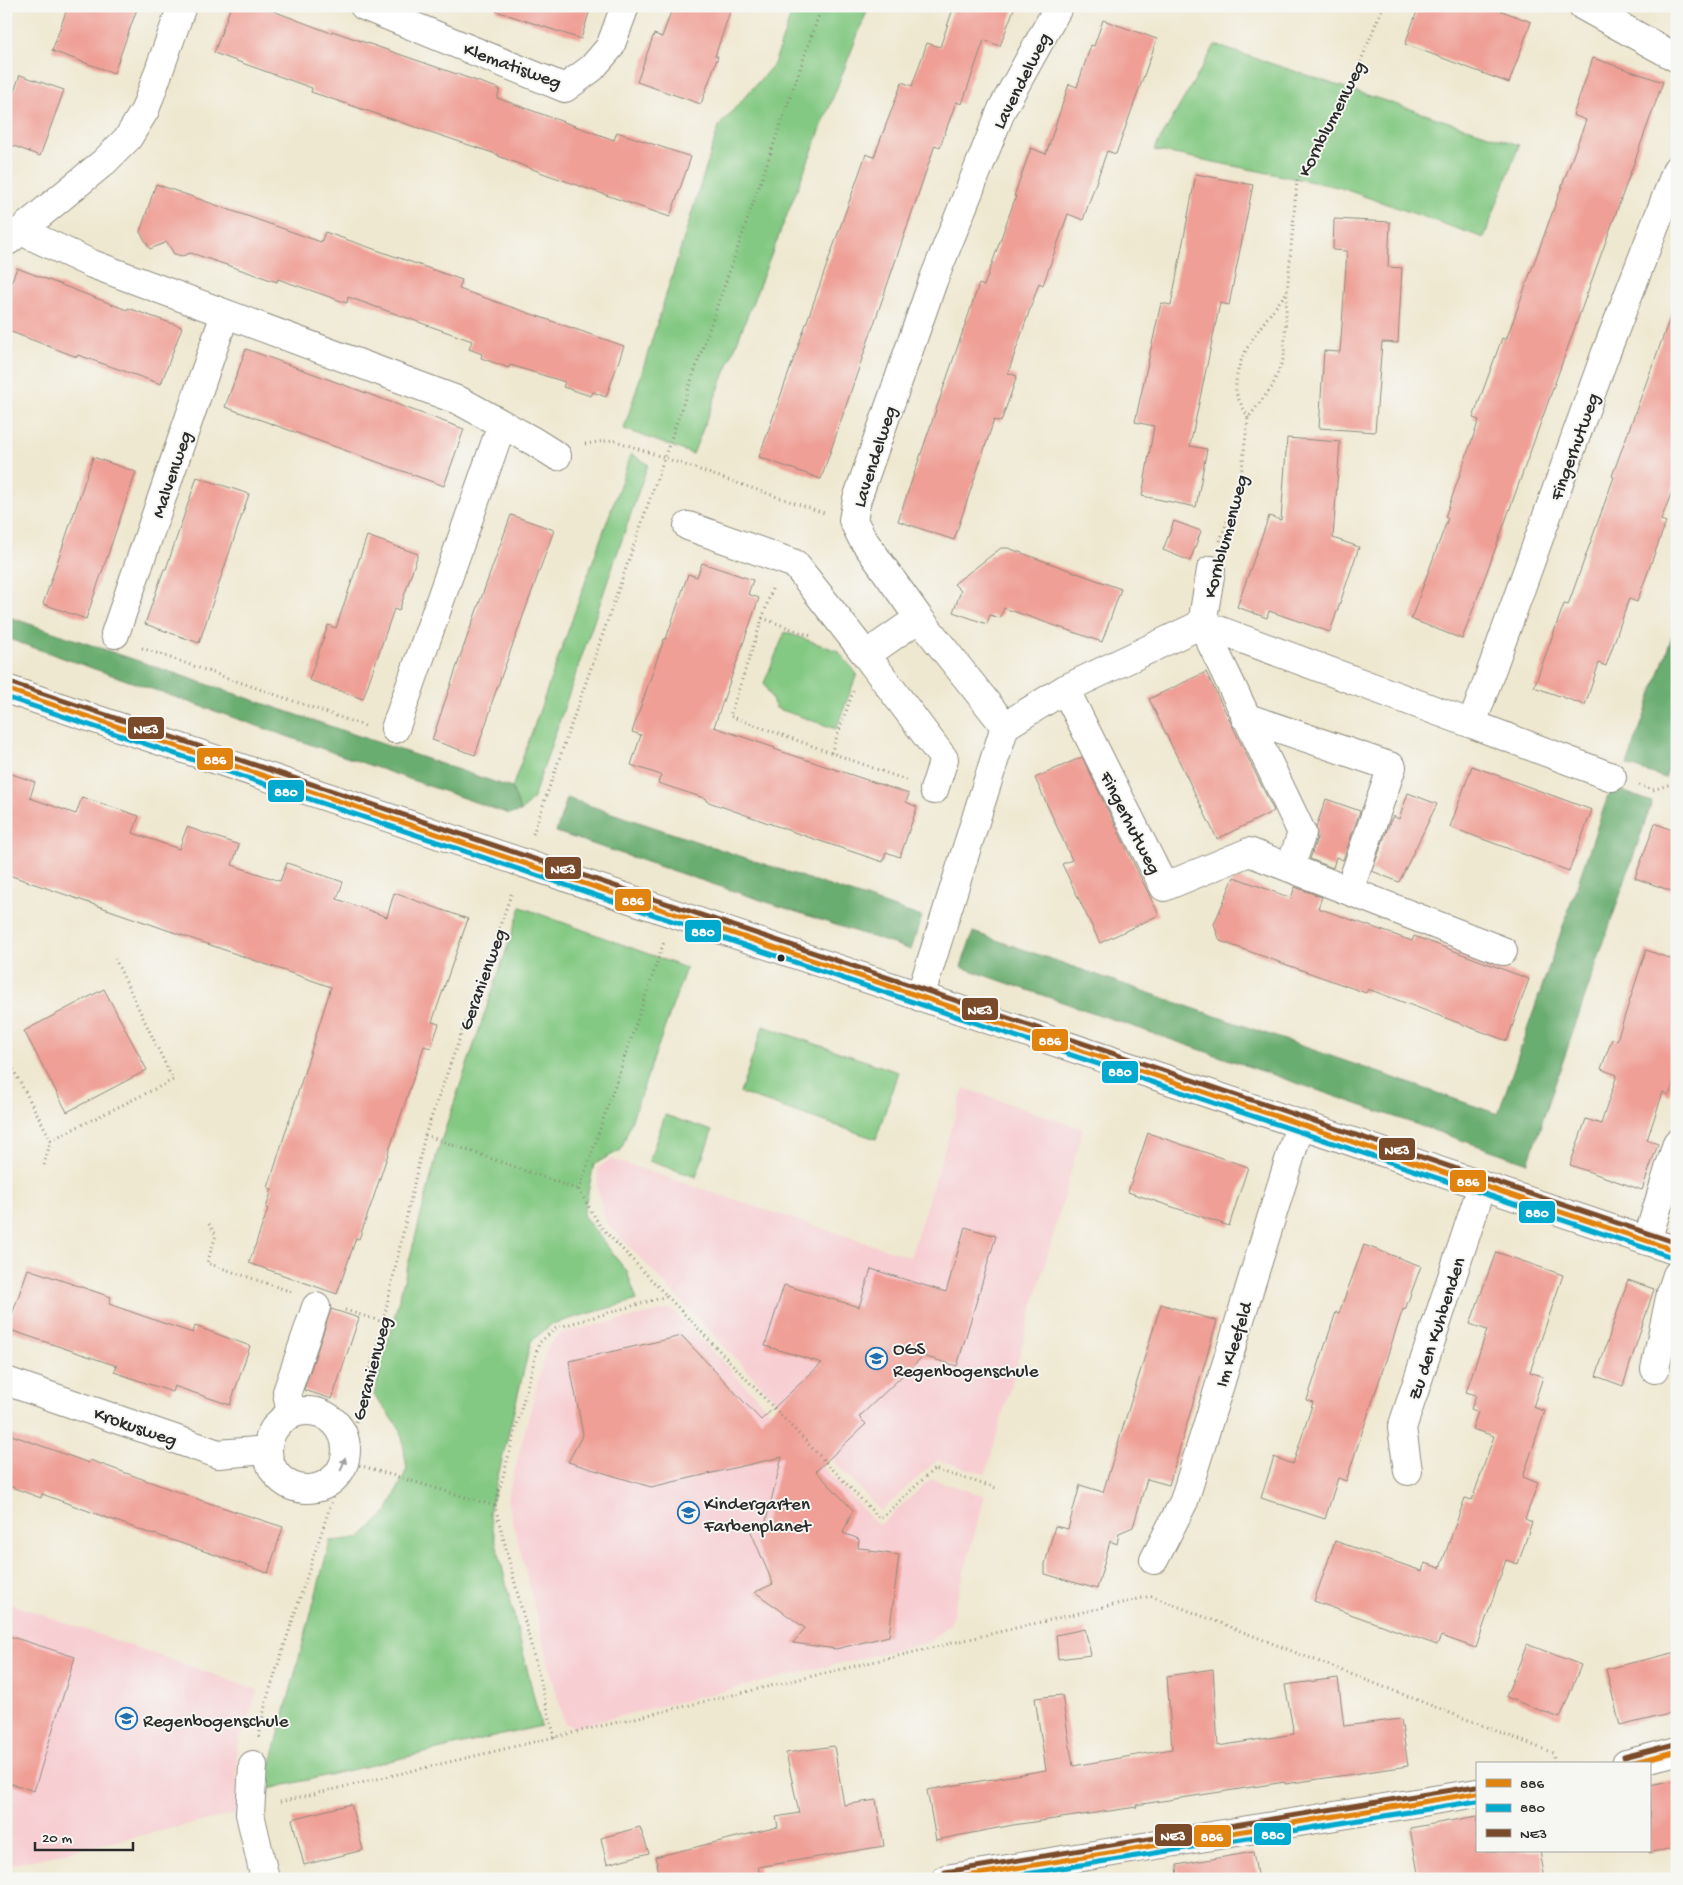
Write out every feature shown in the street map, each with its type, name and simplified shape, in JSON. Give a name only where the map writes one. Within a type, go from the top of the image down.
[{"type":"street","points":[[14,236],[104,162],[128,138],[145,110],[182,6]]},
{"type":"street","name":"Klematisweg","points":[[364,6],[565,88],[592,68],[610,47],[625,6]]},
{"type":"street","name":"Lavendelweg","points":[[1005,726],[919,618],[862,538],[853,520],[857,500],[930,290],[1002,109],[1059,6]]},
{"type":"street","points":[[1583,6],[1677,58]]},
{"type":"street","name":"Fingerhutweg","points":[[1472,724],[1602,364],[1677,169]]},
{"type":"street","points":[[14,236],[460,401],[557,456]]},
{"type":"street","name":"Malvenweg","points":[[115,634],[225,314]]},
{"type":"street","points":[[395,729],[502,424]]},
{"type":"street","points":[[688,526],[795,564],[944,759],[934,790]]},
{"type":"street","name":"Kornblumenweg","points":[[1202,624],[1211,570]]},
{"type":"street","points":[[866,655],[919,618]]},
{"type":"street","points":[[1202,624],[1302,833],[1290,868]]},
{"type":"street","points":[[920,997],[1005,726],[1065,689],[1202,624],[1612,777]]},
{"type":"street","points":[[6,689],[1677,1251]]},
{"type":"street","name":"Fingerhutweg","points":[[1065,689],[1164,887],[1249,852],[1502,951]]},
{"type":"street","points":[[1246,717],[1392,767],[1349,891]]},
{"type":"street","name":"Im Kleefeld","points":[[1154,1560],[1184,1501],[1300,1125]]},
{"type":"street","points":[[1647,1241],[1677,1143]]},
{"type":"street","name":"Zu den Kuhbenden","points":[[1408,1471],[1402,1428],[1482,1186]]},
{"type":"street","points":[[1655,1369],[1671,1293],[1677,1275]]},
{"type":"street","points":[[291,1415],[287,1392],[317,1303]]},
{"type":"street","name":"Krokusweg","points":[[6,1380],[218,1454],[268,1450]]},
{"type":"street","points":[[316,1412],[328,1417],[344,1436],[346,1448],[345,1461],[340,1472],[332,1481],[320,1488],[308,1490],[296,1488],[276,1474],[270,1463],[268,1450],[274,1429],[282,1420],[291,1415],[316,1412]]},
{"type":"street","points":[[1634,1762],[1677,1752]]},
{"type":"street","points":[[253,1765],[250,1814],[265,1879]]},
{"type":"street","points":[[946,1879],[1476,1793]]},
{"type":"path","name":"Geranienweg","points":[[253,1765],[266,1701],[345,1461],[383,1322],[424,1135],[523,862],[822,6]]},
{"type":"path","name":"Kornblumenweg","points":[[1211,570],[1240,485],[1248,418],[1272,387],[1284,357],[1287,293],[1297,182],[1354,78],[1383,6]]},
{"type":"path","points":[[1248,418],[1236,391],[1238,369],[1250,341],[1287,293]]},
{"type":"path","points":[[557,456],[588,443],[613,440],[824,513],[853,520]]},
{"type":"path","points":[[782,560],[730,716],[934,790]]},
{"type":"path","points":[[762,618],[814,637]]},
{"type":"path","points":[[115,634],[135,646],[379,731],[395,729]]},
{"type":"path","points":[[831,753],[866,655]]},
{"type":"path","points":[[1612,777],[1653,790],[1677,782]]},
{"type":"path","points":[[579,1190],[674,913]]},
{"type":"path","points":[[51,1140],[173,1080],[115,959]]},
{"type":"path","points":[[6,1056],[51,1140],[44,1165]]},
{"type":"path","points":[[424,1135],[579,1190],[600,1226],[880,1518],[934,1469],[996,1488]]},
{"type":"path","points":[[209,1224],[216,1235],[207,1263],[317,1303],[383,1322]]},
{"type":"path","points":[[556,1738],[495,1506],[539,1343],[556,1328],[667,1296]]},
{"type":"path","points":[[345,1461],[495,1506]]},
{"type":"path","points":[[250,1814],[281,1802],[1151,1596],[1553,1753],[1555,1762]]},
{"type":"shaded area","name":"OGS Regenbogenschule","points":[[964,1088],[1083,1129],[986,1474],[937,1460],[881,1511],[607,1223],[597,1188],[598,1168],[611,1159],[910,1257]]},
{"type":"shaded area","name":"Kindergarten Farbenplanet","points":[[672,1309],[879,1526],[931,1479],[985,1496],[950,1624],[929,1642],[574,1727],[564,1723],[507,1499],[547,1347],[561,1333]]},
{"type":"shaded area","name":"Regenbogenschule","points":[[6,1602],[258,1690],[237,1748],[236,1814],[6,1866]]},
{"type":"green space","points":[[794,6],[869,6],[693,454],[624,429],[719,126],[774,64]]},
{"type":"green space","points":[[1215,45],[1519,145],[1484,238],[1338,187],[1154,150]]},
{"type":"green space","points":[[631,454],[648,464],[533,798],[521,812],[512,788]]},
{"type":"green space","points":[[6,616],[512,788],[521,812],[509,814],[6,638]]},
{"type":"green space","points":[[1677,622],[1677,745],[1665,778],[1627,765]]},
{"type":"green space","points":[[785,632],[838,651],[857,674],[836,729],[776,708],[764,683]]},
{"type":"green space","points":[[1611,787],[1652,802],[1528,1163],[961,967],[973,932],[1498,1114]]},
{"type":"green space","points":[[567,798],[922,917],[911,950],[556,832]]},
{"type":"green space","points":[[521,907],[686,968],[621,1150],[594,1164],[583,1215],[627,1272],[637,1300],[552,1324],[531,1341],[489,1513],[541,1726],[264,1790],[330,1541],[360,1538],[387,1512],[407,1469],[401,1430],[374,1395],[438,1150]]},
{"type":"green space","points":[[763,1026],[898,1072],[876,1139],[740,1093]]},
{"type":"green space","points":[[665,1115],[712,1131],[696,1177],[649,1161]]},
{"type":"building","points":[[68,6],[138,6],[114,73],[52,51]]},
{"type":"building","points":[[231,6],[260,6],[331,33],[332,31],[500,89],[497,98],[614,140],[617,132],[691,157],[670,217],[548,175],[499,155],[311,92],[312,88],[214,53]]},
{"type":"building","points":[[497,6],[591,6],[581,39],[496,11]]},
{"type":"building","points":[[673,6],[732,6],[715,56],[718,56],[701,104],[637,82],[654,34],[662,37]]},
{"type":"building","points":[[954,6],[1015,6],[1000,46],[984,40],[962,104],[956,102],[940,147],[935,145],[821,479],[759,457],[866,154],[874,157],[902,82],[912,86],[927,43],[940,47]]},
{"type":"building","points":[[1419,6],[1489,6],[1531,22],[1509,83],[1405,44]]},
{"type":"building","points":[[1103,20],[1157,39],[1116,154],[1107,151],[1083,220],[1068,214],[1043,285],[1039,283],[1008,373],[1017,376],[1001,422],[994,420],[954,540],[898,521],[979,284],[984,286],[1031,148],[1046,154],[1069,84],[1077,87],[1091,45],[1094,46]]},
{"type":"building","points":[[1593,58],[1663,82],[1462,639],[1411,619],[1448,518],[1445,517],[1479,420],[1473,418],[1502,338],[1506,340],[1586,120],[1573,115]]},
{"type":"building","points":[[20,75],[64,90],[40,156],[6,143],[6,113]]},
{"type":"building","points":[[1196,174],[1253,185],[1229,305],[1220,303],[1190,446],[1207,449],[1196,507],[1142,496],[1154,426],[1135,422],[1161,303],[1171,305]]},
{"type":"building","points":[[156,184],[321,242],[325,232],[462,280],[459,289],[624,346],[606,397],[593,392],[591,396],[563,387],[565,382],[510,365],[509,368],[481,358],[482,354],[469,349],[472,341],[348,297],[347,303],[278,279],[277,282],[191,253],[182,256],[174,254],[167,242],[150,249],[140,232]]},
{"type":"building","points":[[1334,219],[1390,222],[1388,267],[1402,268],[1398,343],[1382,342],[1375,432],[1319,428],[1324,351],[1340,352],[1347,251],[1333,250]]},
{"type":"building","points":[[17,268],[127,310],[128,308],[182,327],[161,384],[78,355],[77,357],[6,330],[6,295]]},
{"type":"building","points":[[1674,307],[1677,307],[1677,478],[1661,520],[1666,522],[1637,602],[1629,599],[1606,666],[1599,663],[1585,705],[1534,687],[1564,604],[1568,605],[1614,477],[1612,476]]},
{"type":"building","points":[[246,349],[464,429],[444,486],[225,407]]},
{"type":"building","points":[[1287,438],[1340,442],[1333,538],[1359,547],[1330,632],[1269,611],[1267,618],[1237,607],[1269,516],[1281,520]]},
{"type":"building","points":[[93,457],[136,472],[86,619],[43,604]]},
{"type":"building","points":[[197,477],[249,494],[199,643],[145,624]]},
{"type":"building","points":[[511,515],[554,530],[475,755],[432,740]]},
{"type":"building","points":[[1174,521],[1201,531],[1190,561],[1163,550]]},
{"type":"building","points":[[367,536],[418,554],[399,611],[394,609],[363,699],[309,680],[328,625],[336,628]]},
{"type":"building","points":[[1001,548],[1008,548],[1121,589],[1102,642],[1004,608],[1000,618],[990,615],[987,624],[953,612],[961,591],[954,584]]},
{"type":"building","points":[[702,563],[753,580],[748,594],[759,598],[714,727],[909,794],[906,802],[917,807],[900,857],[886,852],[883,862],[805,836],[706,801],[707,799],[658,783],[661,775],[631,765],[641,735],[632,732],[664,639],[666,639],[688,574],[697,577]]},
{"type":"building","points":[[1206,672],[1274,811],[1217,839],[1149,699]]},
{"type":"building","points":[[1082,757],[1159,915],[1100,943],[1062,864],[1072,860],[1035,778]]},
{"type":"building","points":[[1472,766],[1592,810],[1569,871],[1450,827]]},
{"type":"building","points":[[6,772],[35,782],[30,798],[76,814],[82,797],[139,816],[133,833],[179,849],[187,827],[239,845],[232,865],[280,881],[287,863],[343,882],[337,899],[387,917],[394,893],[468,919],[432,1022],[439,1024],[431,1048],[424,1046],[372,1202],[359,1239],[356,1238],[337,1294],[249,1263],[268,1209],[266,1208],[272,1189],[268,1188],[331,987],[6,874]]},
{"type":"building","points":[[1408,793],[1437,804],[1399,882],[1372,871],[1390,822],[1393,816],[1399,819]]},
{"type":"building","points":[[1326,799],[1360,811],[1343,860],[1336,857],[1333,868],[1310,859],[1317,838],[1316,827]]},
{"type":"building","points":[[1655,823],[1677,832],[1677,893],[1635,878]]},
{"type":"building","points":[[1234,877],[1291,898],[1295,887],[1322,897],[1318,908],[1412,941],[1414,936],[1529,979],[1507,1041],[1368,989],[1366,993],[1220,941],[1214,924]]},
{"type":"building","points":[[1646,950],[1677,961],[1677,1073],[1669,1095],[1663,1092],[1647,1140],[1658,1144],[1642,1190],[1570,1165],[1586,1119],[1601,1124],[1617,1075],[1601,1069],[1612,1039],[1617,1040]]},
{"type":"building","points":[[104,989],[147,1070],[67,1112],[24,1031]]},
{"type":"building","points":[[1148,1133],[1248,1167],[1229,1226],[1128,1192]]},
{"type":"building","points":[[965,1227],[996,1236],[957,1366],[923,1356],[859,1417],[866,1424],[816,1471],[853,1510],[843,1533],[859,1539],[858,1548],[899,1555],[889,1636],[836,1649],[793,1643],[805,1628],[755,1592],[773,1584],[749,1527],[764,1529],[782,1457],[651,1487],[568,1462],[583,1434],[569,1361],[682,1336],[761,1420],[822,1363],[765,1346],[784,1285],[859,1307],[871,1269],[946,1292]]},
{"type":"building","points":[[1364,1245],[1421,1266],[1405,1310],[1403,1309],[1346,1481],[1338,1478],[1325,1519],[1261,1498],[1274,1457],[1293,1464],[1313,1402],[1307,1400],[1336,1312],[1339,1313]]},
{"type":"building","points":[[1496,1252],[1563,1275],[1530,1372],[1543,1377],[1533,1407],[1545,1411],[1523,1477],[1538,1483],[1525,1519],[1532,1522],[1518,1564],[1506,1560],[1476,1648],[1441,1636],[1437,1645],[1314,1601],[1335,1541],[1422,1571],[1425,1563],[1440,1568],[1465,1498],[1472,1500],[1494,1436],[1472,1429],[1478,1412],[1471,1409],[1476,1395],[1466,1392],[1487,1330],[1470,1324]]},
{"type":"building","points":[[28,1269],[111,1297],[109,1304],[163,1323],[193,1333],[195,1326],[250,1346],[230,1405],[174,1386],[172,1392],[114,1372],[117,1366],[7,1329]]},
{"type":"building","points":[[1628,1280],[1654,1289],[1623,1386],[1596,1376]]},
{"type":"building","points":[[1161,1304],[1217,1321],[1169,1485],[1147,1479],[1133,1527],[1119,1533],[1117,1544],[1110,1541],[1097,1589],[1045,1574],[1045,1564],[1055,1526],[1068,1529],[1080,1485],[1103,1492]]},
{"type":"building","points":[[331,1309],[359,1318],[332,1399],[304,1390]]},
{"type":"building","points":[[6,1433],[89,1463],[90,1460],[203,1501],[283,1527],[268,1573],[154,1535],[42,1494],[41,1498],[6,1485]]},
{"type":"building","points":[[1085,1629],[1091,1655],[1058,1659],[1056,1635]]},
{"type":"building","points":[[6,1635],[75,1657],[34,1791],[6,1782]]},
{"type":"building","points":[[1527,1644],[1581,1665],[1560,1718],[1506,1697]]},
{"type":"building","points":[[1677,1652],[1677,1712],[1620,1726],[1606,1669]]},
{"type":"building","points":[[1213,1669],[1218,1746],[1294,1734],[1285,1685],[1338,1678],[1344,1726],[1401,1719],[1408,1766],[1285,1784],[1285,1782],[1136,1805],[1137,1807],[1013,1825],[936,1840],[927,1790],[1046,1770],[1035,1698],[1062,1695],[1073,1766],[1172,1749],[1167,1676]]},
{"type":"building","points":[[834,1746],[844,1805],[876,1800],[884,1846],[758,1867],[761,1879],[661,1879],[655,1857],[778,1827],[776,1817],[799,1813],[786,1753]]},
{"type":"building","points":[[1677,1780],[1677,1847],[1649,1853],[1650,1852],[1650,1785]]},
{"type":"building","points":[[351,1804],[363,1850],[304,1865],[292,1819]]},
{"type":"building","points":[[1476,1816],[1476,1852],[1540,1852],[1545,1879],[1419,1879],[1410,1828]]},
{"type":"building","points":[[640,1827],[649,1853],[607,1864],[601,1838]]},
{"type":"building","points":[[1253,1852],[1258,1879],[1178,1879],[1177,1865]]},
{"type":"transit line","name":"NE3","points":[[8,682],[1677,1243]]},
{"type":"transit line","name":"886","points":[[6,689],[1677,1251]]},
{"type":"transit line","name":"880","points":[[6,697],[1675,1258]]},
{"type":"transit line","name":"NE3","points":[[1624,1757],[1675,1744]]},
{"type":"transit line","name":"886","points":[[1635,1762],[1677,1751]]},
{"type":"transit line","name":"NE3","points":[[945,1872],[1476,1786]]},
{"type":"transit line","name":"886","points":[[948,1879],[1476,1793]]},
{"type":"transit line","name":"880","points":[[994,1879],[1476,1801]]},
{"type":"place","name":"OGS Regenbogenschule","points":[[877,1358]]},
{"type":"place","name":"Kindergarten Farbenplanet","points":[[688,1513]]},
{"type":"place","name":"Regenbogenschule","points":[[127,1719]]}]
